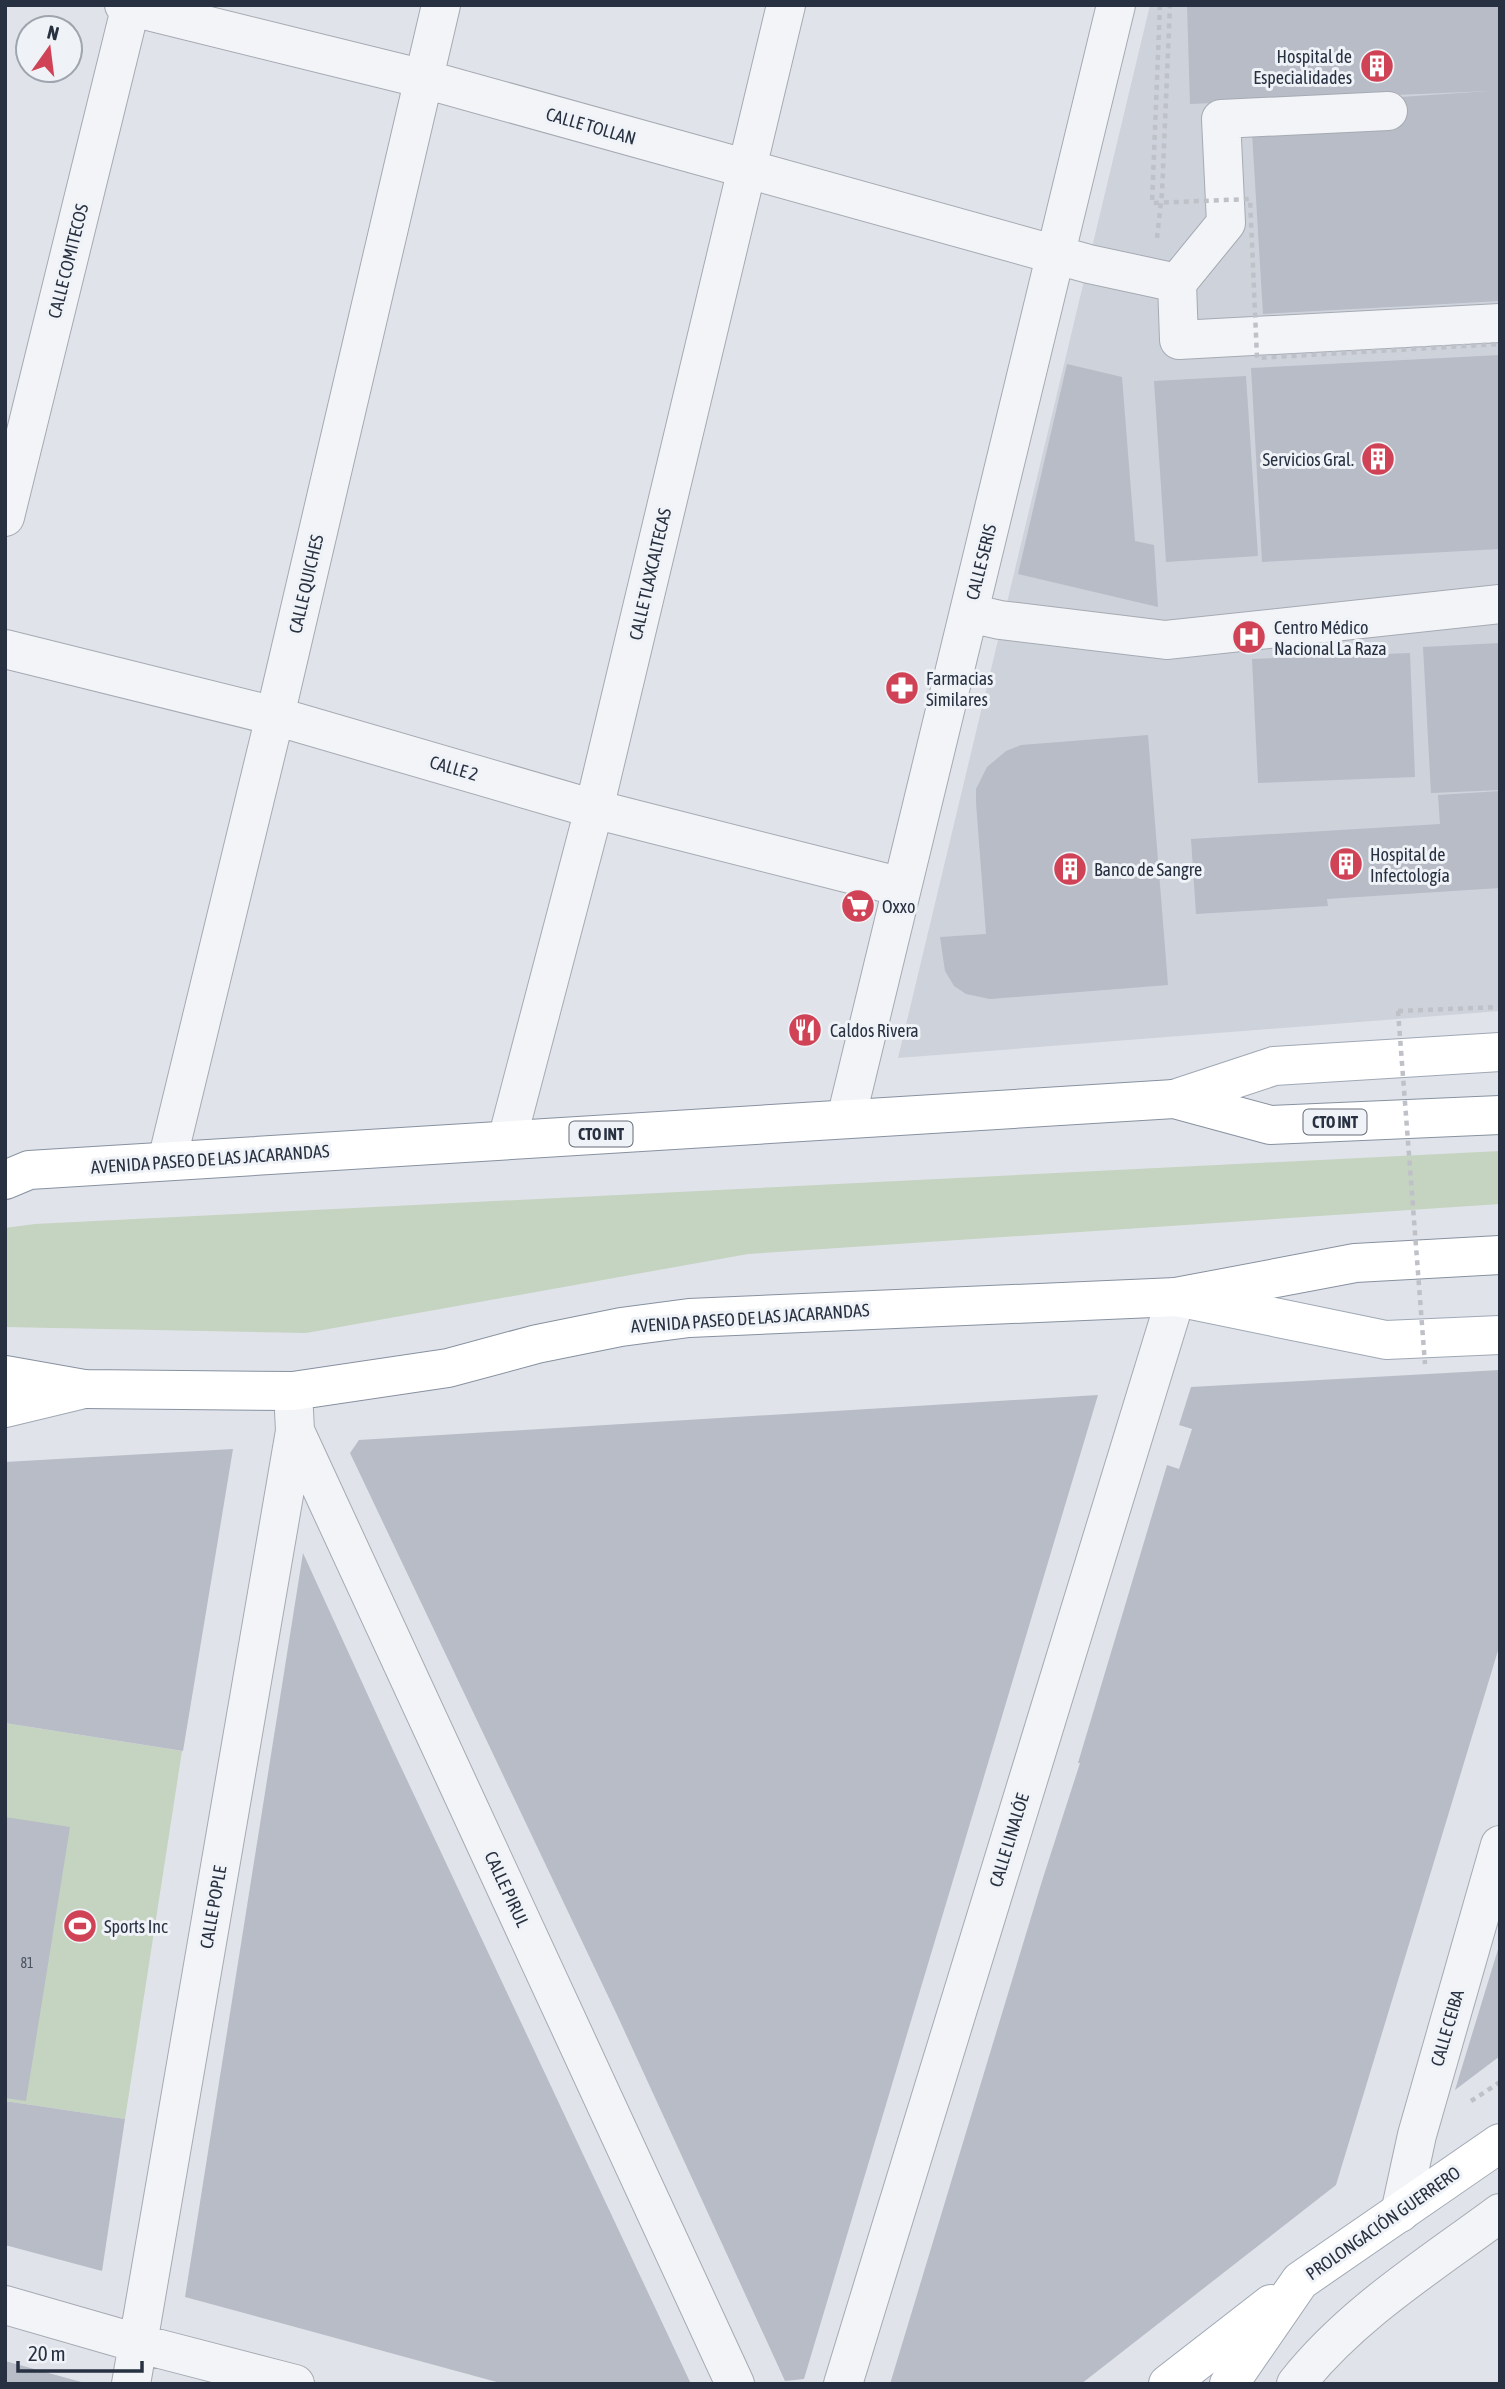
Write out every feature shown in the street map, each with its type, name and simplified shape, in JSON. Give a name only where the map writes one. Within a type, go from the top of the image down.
[{"type":"main road","name":"AVENIDA PASEO DE LAS JACARANDAS","points":[[13,1172],[1174,1099],[1275,1066],[1500,1052]]},
{"type":"main road","name":"CTO INT","points":[[1174,1099],[1270,1125],[1500,1115]]},
{"type":"main road","points":[[1177,1297],[1355,1263],[1500,1255]]},
{"type":"main road","name":"AVENIDA PASEO DE LAS JACARANDAS","points":[[5,1408],[84,1389],[293,1391],[448,1368],[549,1341],[621,1326],[689,1318],[1177,1297],[1386,1340],[1500,1335]]},
{"type":"main road","points":[[5,1375],[84,1389]]},
{"type":"main road","name":"PROLONGACIÓN GUERRERO","points":[[1229,2384],[1300,2281],[1500,2143]]},
{"type":"main road","points":[[1168,2384],[1300,2281]]},
{"type":"street","name":"CALLE QUICHES","points":[[167,1161],[275,716],[441,5]]},
{"type":"street","name":"CALLE TLAXCALTECAS","points":[[507,1140],[594,809],[786,5]]},
{"type":"street","name":"CALLE SERIS","points":[[846,1119],[1116,5]]},
{"type":"street","name":"CALLE TOLLAN","points":[[129,6],[424,79],[1056,254],[1164,281]]},
{"type":"street","name":"CALLE COMITECOS","points":[[5,517],[129,6]]},
{"type":"street","points":[[1388,111],[1222,120],[1226,223],[1164,281],[1179,340],[1500,323]]},
{"type":"street","points":[[969,613],[1000,620],[1166,640],[1500,604]]},
{"type":"street","name":"CALLE 2","points":[[5,649],[275,716],[594,809],[902,887]]},
{"type":"street","name":"CALLE LINALÓE","points":[[842,2384],[1177,1297]]},
{"type":"street","name":"CALLE PIRUL","points":[[293,1391],[295,1431],[735,2384]]},
{"type":"street","name":"CALLE POPLE","points":[[131,2384],[295,1431]]},
{"type":"street","name":"CALLE CEIBA","points":[[1400,2213],[1417,2136],[1500,1845]]},
{"type":"street","points":[[1296,2384],[1311,2365],[1363,2315],[1500,2213]]},
{"type":"street","points":[[5,2305],[296,2384]]},
{"type":"path","points":[[1160,5],[1152,203],[1250,199],[1257,358],[1500,344]]},
{"type":"path","points":[[1164,281],[1162,193],[1170,5]]},
{"type":"path","points":[[1424,1364],[1398,1011],[1500,1007]]},
{"type":"shaded area","name":"Centro Médico Nacional La Raza","points":[[1150,5],[1500,5],[1500,1011],[898,1058]]},
{"type":"green space","points":[[1500,1151],[1500,1204],[748,1254],[306,1333],[5,1327],[5,1228],[35,1224]]},
{"type":"green space","name":"Sports Inc","points":[[5,1723],[182,1751],[125,2119],[5,2101]]},
{"type":"building","points":[[1187,5],[1500,5],[1500,301],[1263,314],[1252,133],[1402,124],[1400,97],[1489,91],[1190,104]]},
{"type":"building","name":"Servicios Gral.","points":[[1500,355],[1500,549],[1262,562],[1251,368]]},
{"type":"building","points":[[1067,364],[1122,377],[1135,541],[1154,545],[1158,607],[1018,574]]},
{"type":"building","points":[[1246,376],[1258,556],[1166,562],[1154,381]]},
{"type":"building","points":[[1500,643],[1500,790],[1431,793],[1423,647]]},
{"type":"building","points":[[1410,653],[1415,777],[1258,783],[1252,659]]},
{"type":"building","name":"Banco de Sangre","points":[[1148,735],[1168,985],[990,999],[966,994],[954,986],[945,971],[940,937],[986,934],[976,789],[987,767],[1006,751],[1021,745]]},
{"type":"building","name":"Hospital de Infectología","points":[[1500,791],[1500,888],[1327,899],[1328,906],[1196,914],[1191,839],[1440,824],[1438,795]]},
{"type":"building","points":[[1500,1370],[1500,1644],[1336,2185],[1081,2384],[890,2384],[1080,1763],[1167,1465],[1179,1469],[1192,1429],[1179,1425],[1191,1387]]},
{"type":"building","points":[[1098,1395],[804,2379],[785,2381],[618,2017],[350,1453],[359,1440]]},
{"type":"building","points":[[233,1449],[183,1751],[5,1723],[5,1462]]},
{"type":"building","points":[[303,1553],[691,2384],[504,2384],[185,2297]]},
{"type":"building","points":[[5,1817],[70,1827],[26,2101],[5,2098]]},
{"type":"building","points":[[1499,1946],[1500,2056],[1455,2090]]},
{"type":"building","points":[[5,2101],[125,2119],[102,2271],[5,2245]]},
{"type":"building","points":[[5,2361],[85,2383],[85,2384],[5,2384]]},
{"type":"place","name":"Hospital de Especialidades","points":[[1377,66]]},
{"type":"place","name":"Servicios Gral.","points":[[1378,459]]},
{"type":"place","name":"Centro Médico Nacional La Raza","points":[[1249,637]]},
{"type":"place","name":"Farmacias Similares","points":[[902,688]]},
{"type":"place","name":"Hospital de Infectología","points":[[1346,864]]},
{"type":"place","name":"Banco de Sangre","points":[[1070,869]]},
{"type":"place","name":"Oxxo","points":[[858,906]]},
{"type":"place","name":"Caldos Rivera","points":[[805,1030]]},
{"type":"place","name":"Sports Inc","points":[[80,1926]]}]
